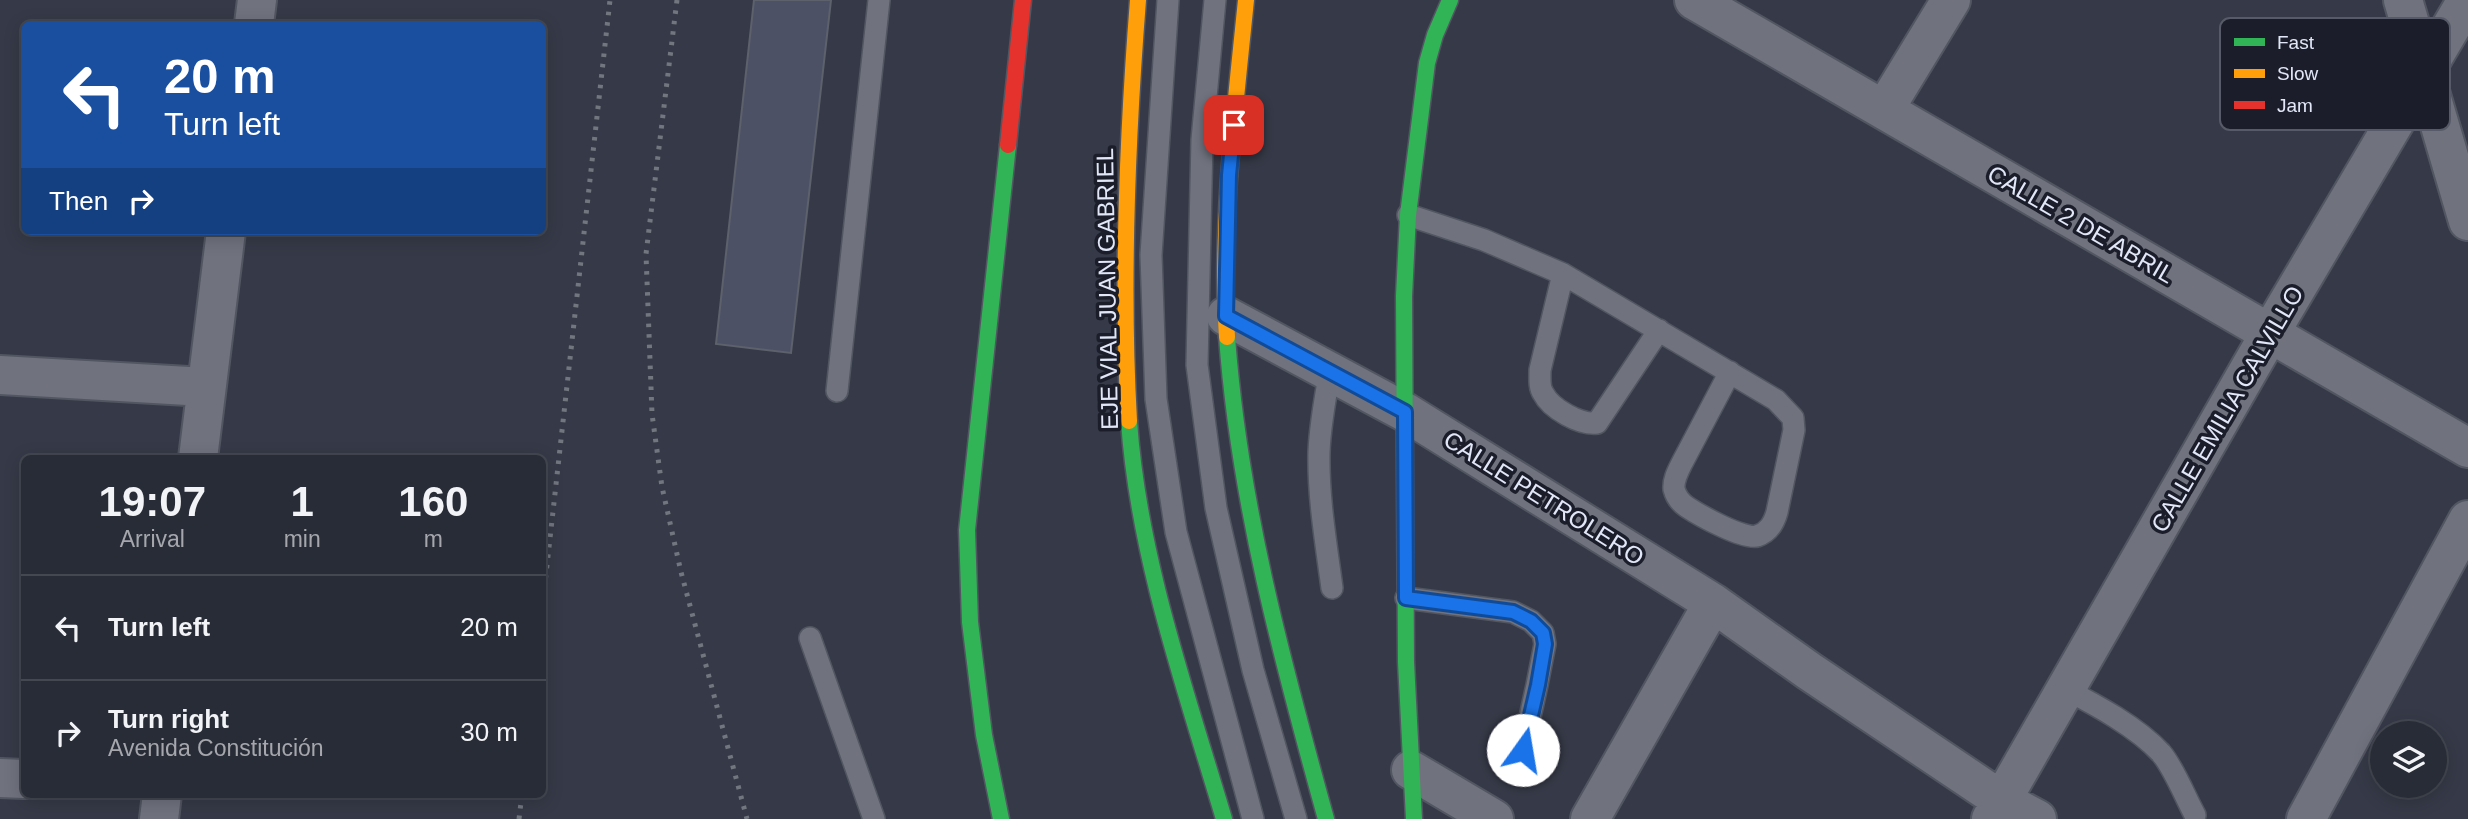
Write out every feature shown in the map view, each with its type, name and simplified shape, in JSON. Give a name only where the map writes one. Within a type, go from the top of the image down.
[{"type":"main road","points":[[1001,819],[984,735],[970,622],[967,530],[1023,0]]},
{"type":"main road","name":"EJE VIAL JUAN GABRIEL","points":[[1138,0],[1129,104],[1124,224],[1125,325],[1131,444],[1148,540],[1179,669],[1223,819]]},
{"type":"main road","points":[[1246,0],[1229,175],[1226,316],[1237,440],[1258,562],[1287,681],[1326,819]]},
{"type":"main road","points":[[1414,819],[1406,662],[1404,296],[1408,215],[1427,64],[1435,35],[1450,0]]},
{"type":"street","points":[[254,21],[257,0]]},
{"type":"street","name":"CALLE 2 DE ABRIL","points":[[1694,0],[2468,448]]},
{"type":"street","points":[[1884,110],[1951,0]]},
{"type":"street","points":[[2403,0],[2408,18]]},
{"type":"street","name":"CALLE EMILIA CALVILLO","points":[[2450,28],[2467,0]]},
{"type":"street","name":"CALLE EMILIA CALVILLO","points":[[1996,810],[2390,130]]},
{"type":"street","points":[[2441,130],[2468,221]]},
{"type":"street","points":[[198,455],[225,235]]},
{"type":"street","name":"CALLE PETROLERO","points":[[1226,316],[1405,412],[1713,603],[1996,810],[2037,819]]},
{"type":"street","points":[[0,375],[205,387]]},
{"type":"street","points":[[2306,819],[2468,520]]},
{"type":"street","points":[[1590,819],[1713,603]]},
{"type":"street","points":[[1411,770],[1494,819]]},
{"type":"street","points":[[0,778],[21,779]]},
{"type":"street","points":[[159,819],[162,798]]},
{"type":"lane","points":[[837,391],[879,0]]},
{"type":"lane","points":[[1168,0],[1151,255],[1156,399],[1177,532],[1253,819]]},
{"type":"lane","points":[[1214,0],[1202,140],[1197,365],[1216,508],[1253,670],[1296,819]]},
{"type":"lane","points":[[1408,215],[1484,240],[1563,274],[1659,330],[1730,372],[1776,400],[1793,418],[1794,429],[1773,523],[1766,532],[1754,537],[1742,535],[1686,507],[1678,499],[1674,487],[1675,476],[1730,372]]},
{"type":"lane","points":[[1563,274],[1540,370],[1540,383],[1548,401],[1573,419],[1586,424],[1597,423],[1659,330]]},
{"type":"lane","points":[[1329,371],[1319,453],[1320,489],[1332,588]]},
{"type":"lane","points":[[1406,598],[1513,612],[1531,621],[1543,633],[1545,644],[1538,685],[1518,772]]},
{"type":"lane","points":[[810,638],[874,819]]},
{"type":"lane","points":[[2065,689],[2145,739],[2162,755],[2195,815]]},
{"type":"building","points":[[754,0],[831,0],[791,353],[716,344]]},
{"type":"railway","points":[[546,574],[610,0]]},
{"type":"railway","points":[[677,0],[646,254],[652,414],[662,487],[681,572],[747,819]]},
{"type":"railway","points":[[519,819],[522,798]]},
{"type":"traffic: fast","points":[[1414,819],[1406,662],[1404,296],[1408,215],[1427,63],[1450,0]]},
{"type":"traffic: fast","points":[[1001,819],[984,735],[970,622],[967,530],[1008,145]]},
{"type":"traffic: fast","points":[[1227,337],[1241,460],[1264,580],[1326,819]]},
{"type":"traffic: fast","points":[[1129,421],[1142,522],[1153,572],[1224,819]]},
{"type":"traffic: slow","points":[[1129,421],[1125,315],[1126,210],[1138,0]]},
{"type":"traffic: slow","points":[[1227,337],[1227,211],[1246,0]]},
{"type":"traffic: jam","points":[[1008,145],[1023,0]]},
{"type":"route","points":[[1234,125],[1229,175],[1226,316],[1405,412],[1406,598],[1513,612],[1531,621],[1543,633],[1545,644],[1538,685],[1523,750]]}]
